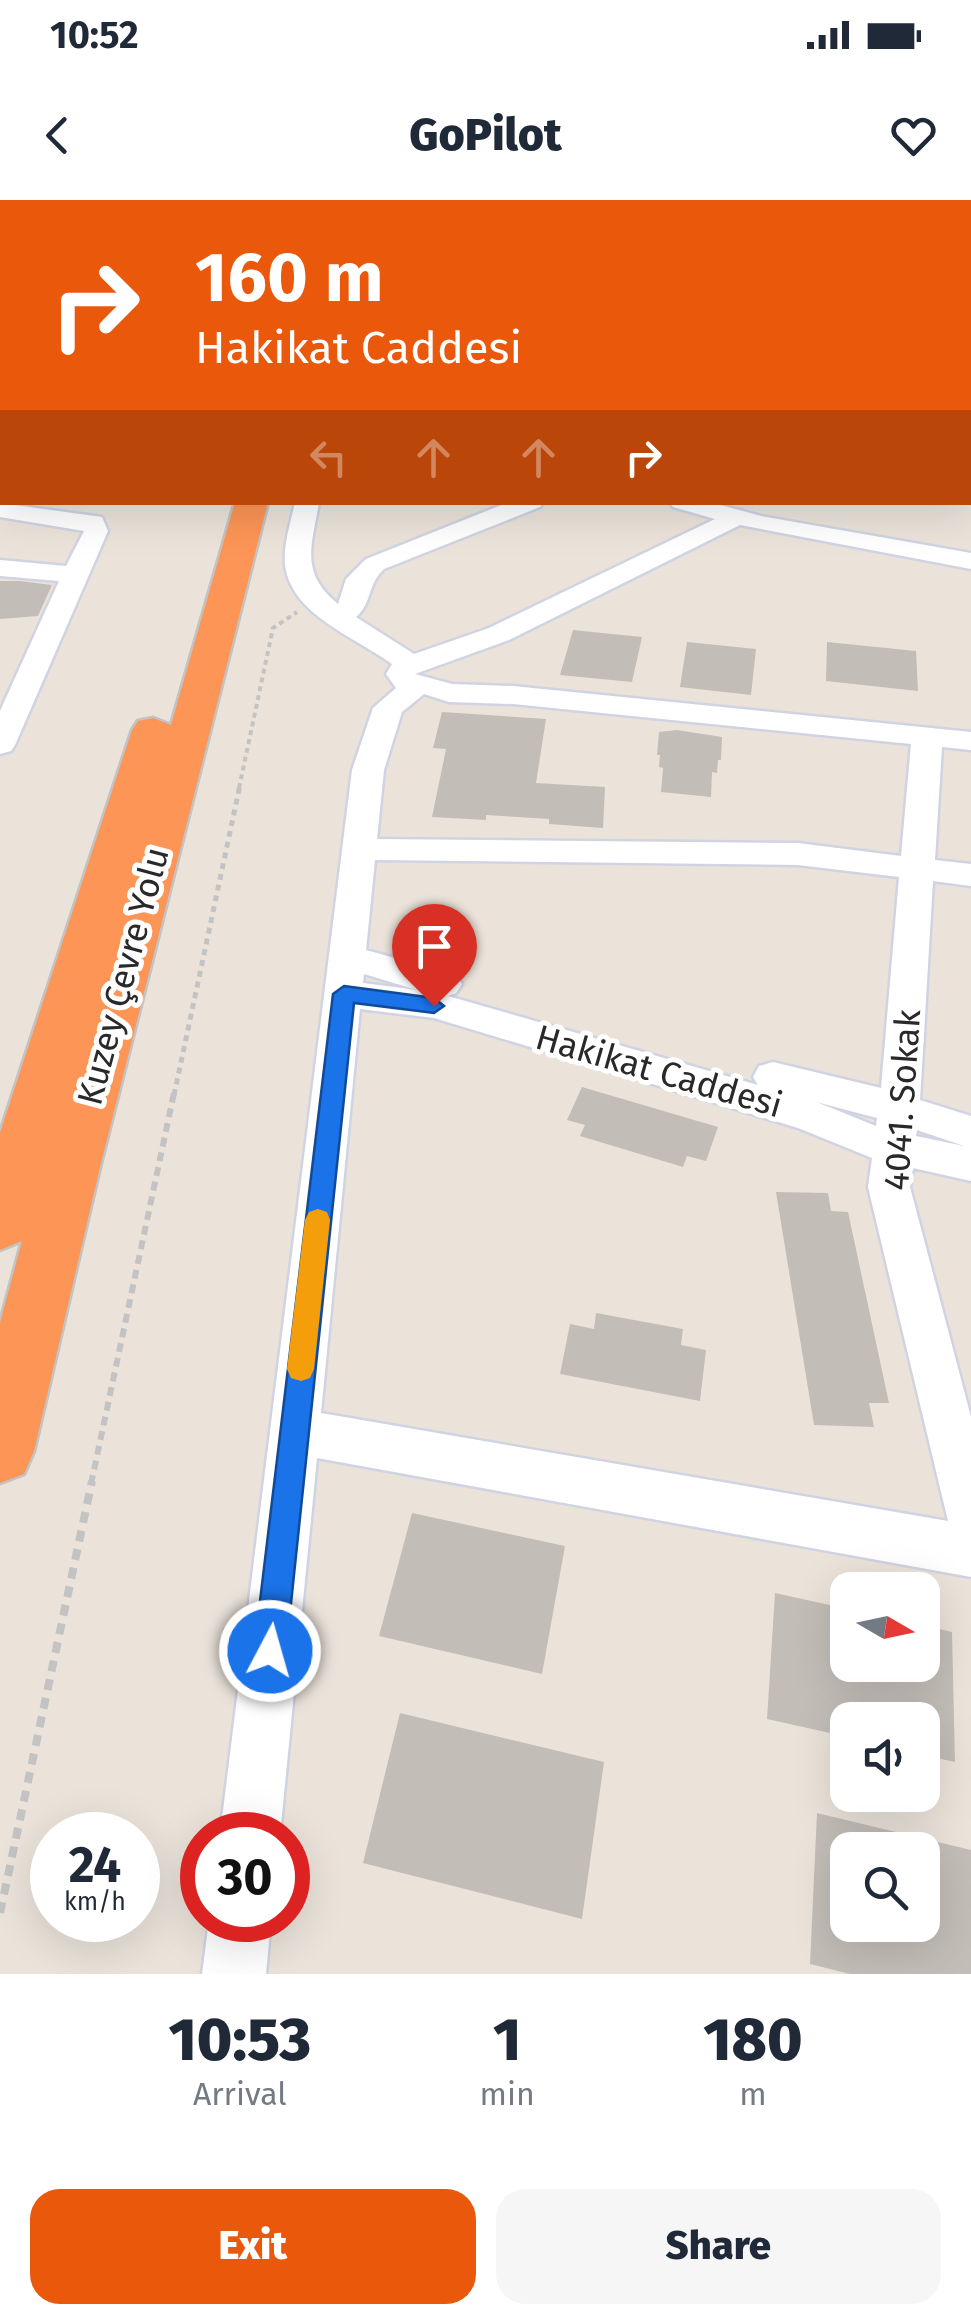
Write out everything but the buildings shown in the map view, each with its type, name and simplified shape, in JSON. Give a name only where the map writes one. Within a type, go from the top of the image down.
[{"type":"highway","name":"Kuzey Çevre Yolu","points":[[0,1226],[222,505]]},
{"type":"highway","name":"Kuzey Çevre Yolu","points":[[0,1451],[76,1148],[251,505]]},
{"type":"street","points":[[307,505],[298,570],[303,584],[328,609],[448,692],[971,740]]},
{"type":"street","points":[[328,609],[352,607],[360,579],[374,564],[524,505]]},
{"type":"street","points":[[692,505],[736,518],[971,561]]},
{"type":"street","points":[[0,510],[31,507],[96,524],[0,745]]},
{"type":"street","points":[[252,1812],[368,770],[388,708],[424,674],[736,518]]},
{"type":"street","points":[[0,568],[75,574]]},
{"type":"street","name":"4041. Sokak","points":[[927,736],[897,1129],[889,1186],[971,1514]]},
{"type":"street","points":[[360,849],[798,854],[971,874]]},
{"type":"street","name":"Hakikat Caddesi","points":[[346,975],[434,1006],[810,1116],[897,1129],[971,1132]]},
{"type":"street","name":"Hakikat Caddesi","points":[[897,1129],[971,1164]]},
{"type":"street","points":[[294,1430],[971,1551]]},
{"type":"street","points":[[234,1974],[238,1942]]},
{"type":"path","points":[[0,1913],[272,628],[328,609]]},
{"type":"slow traffic","points":[[301,1369],[318,1220]]},
{"type":"route","points":[[270,1651],[344,994],[383,996],[434,1006]]}]
